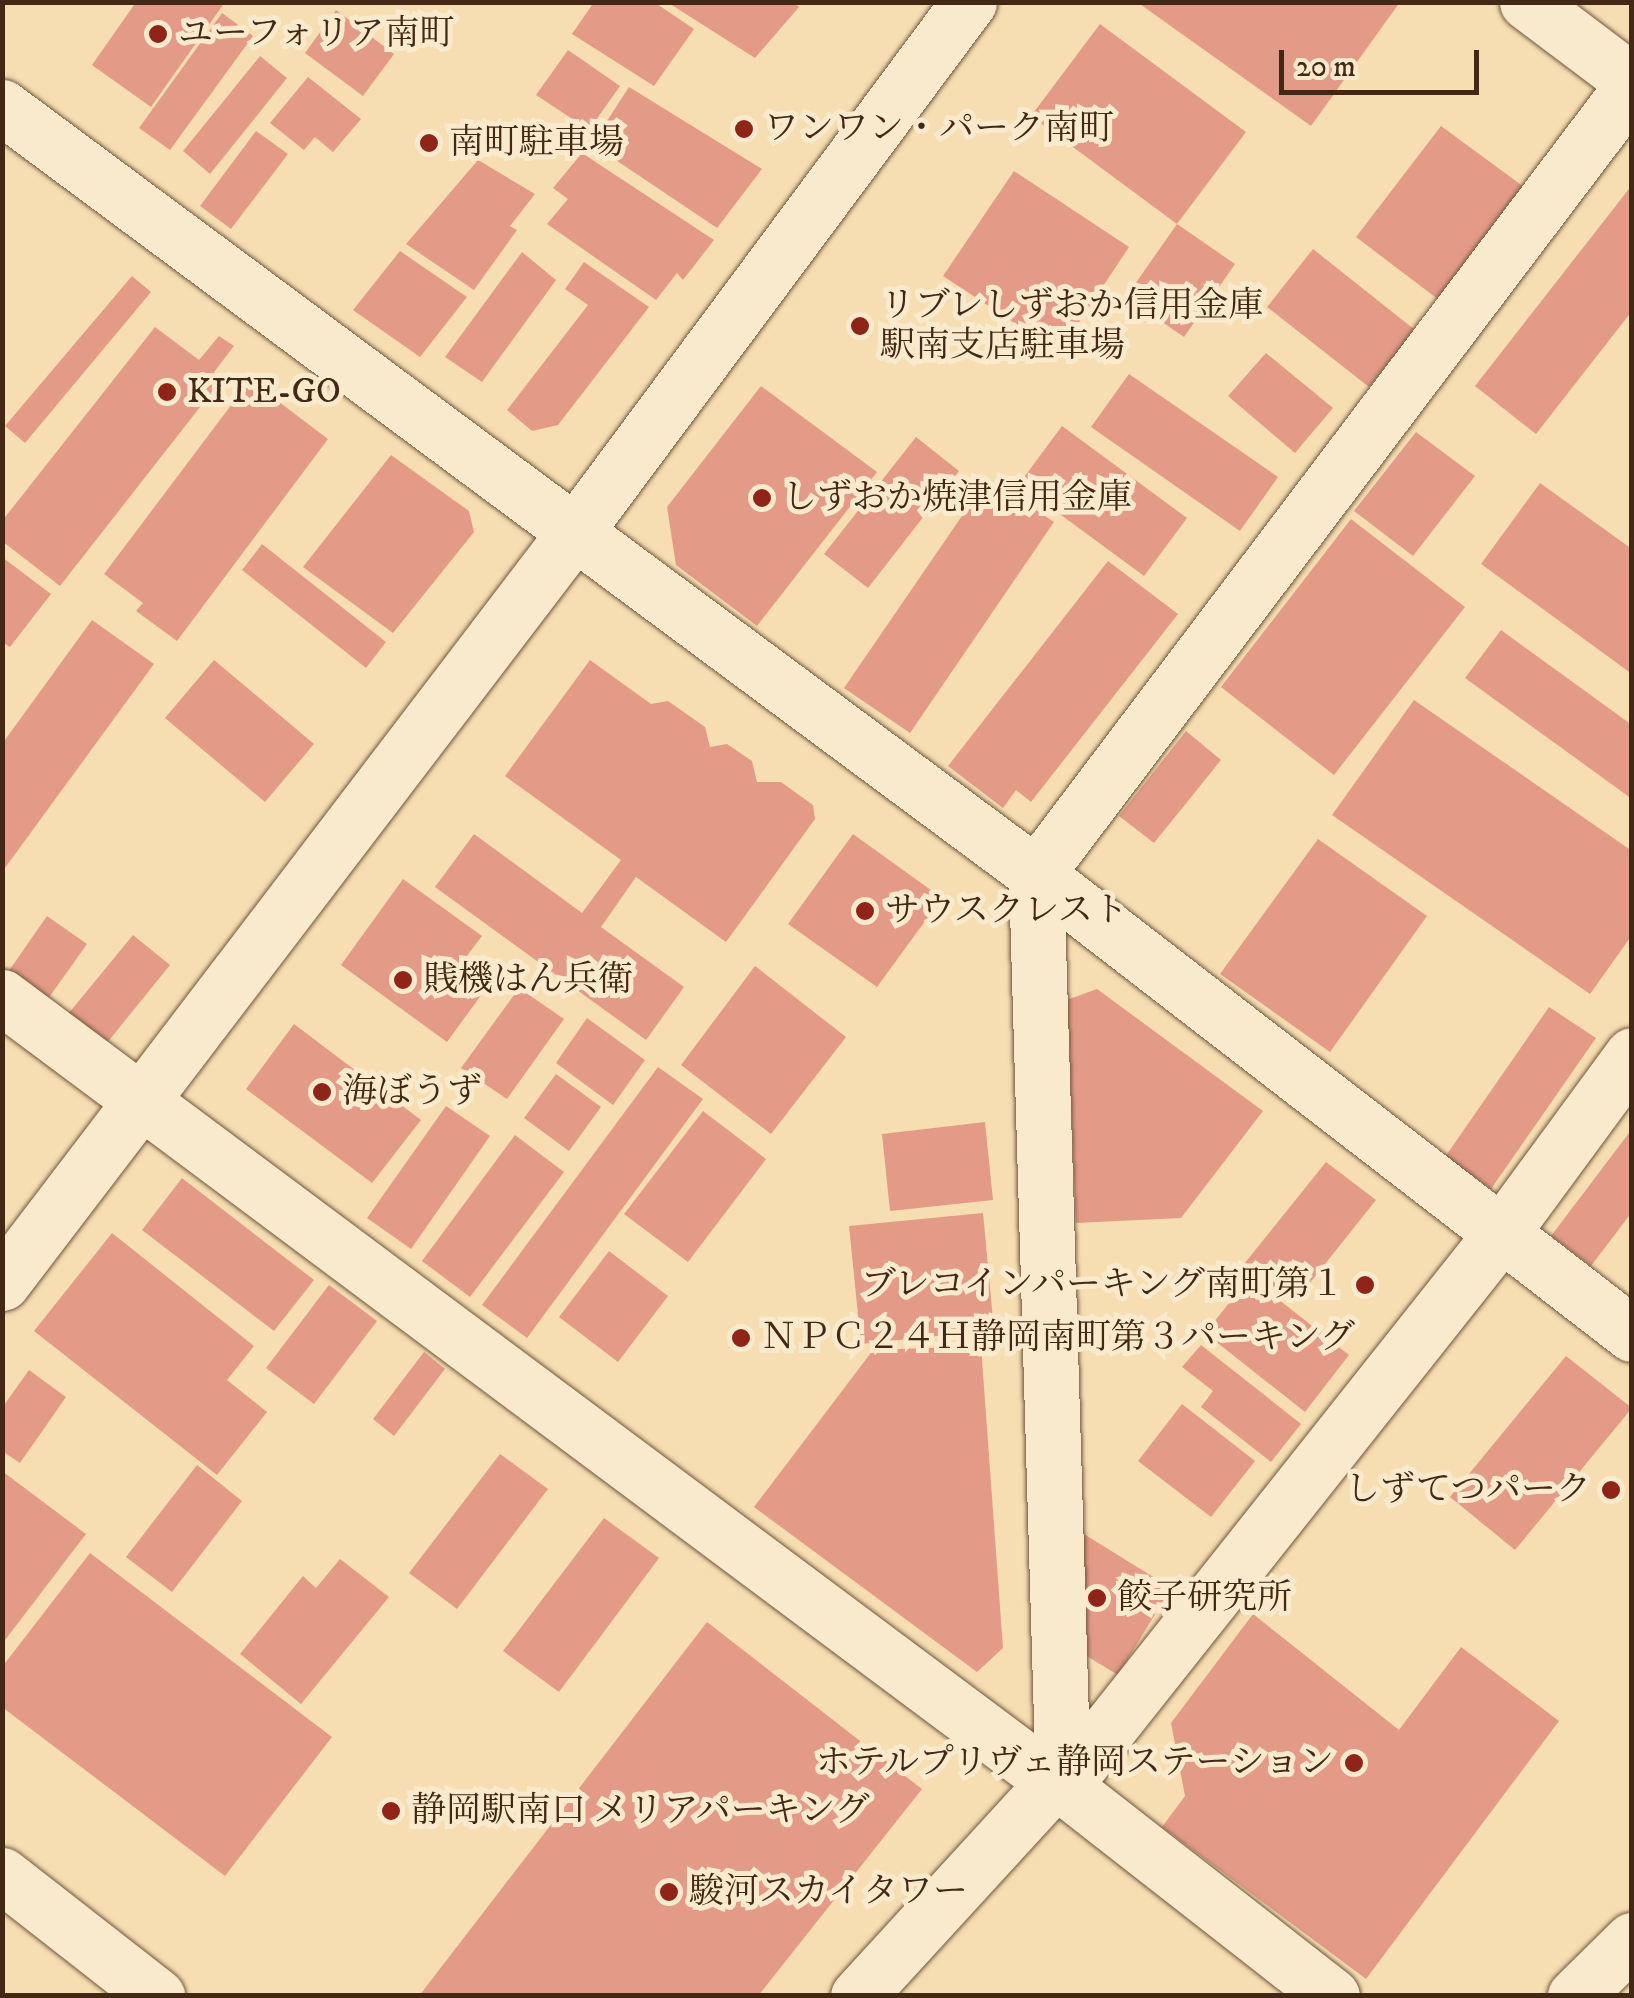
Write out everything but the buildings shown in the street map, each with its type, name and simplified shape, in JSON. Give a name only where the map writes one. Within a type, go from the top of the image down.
[{"type":"street","points":[[2,1283],[574,533],[970,2]]},
{"type":"street","points":[[1059,1784],[1036,874],[1632,84],[1527,2]]},
{"type":"street","points":[[2,107],[1036,874],[1632,1334]]},
{"type":"street","points":[[2,997],[1059,1784],[1332,1996]]},
{"type":"street","points":[[858,1996],[1059,1784],[1500,1235],[1632,1056]]},
{"type":"street","points":[[2,1875],[158,1996]]},
{"type":"street","points":[[1575,1996],[1632,1940]]},
{"type":"place","name":"ユーフォリア南町","points":[[158,34]]},
{"type":"place","name":"ワンワン・パーク南町","points":[[744,129]]},
{"type":"place","name":"南町駐車場","points":[[429,143]]},
{"type":"place","name":"リブレしずおか信用金庫 駅南支店駐車場","points":[[860,326]]},
{"type":"place","name":"KITE-GO","points":[[167,392]]},
{"type":"place","name":"しずおか焼津信用金庫","points":[[762,498]]},
{"type":"place","name":"サウスクレスト","points":[[865,911]]},
{"type":"place","name":"賎機はん兵衛","points":[[403,980]]},
{"type":"place","name":"海ぼうず","points":[[322,1092]]},
{"type":"place","name":"ブレコインパーキング南町第１","points":[[1365,1285]]},
{"type":"place","name":"ＮＰＣ２４Ｈ静岡南町第３パーキング","points":[[741,1338]]},
{"type":"place","name":"しずてつパーク","points":[[1611,1490]]},
{"type":"place","name":"餃子研究所","points":[[1097,1598]]},
{"type":"place","name":"ホテルプリヴェ静岡ステーション","points":[[1354,1763]]},
{"type":"place","name":"静岡駅南口 メリアパーキング","points":[[391,1811]]},
{"type":"place","name":"駿河スカイタワー","points":[[669,1892]]}]
